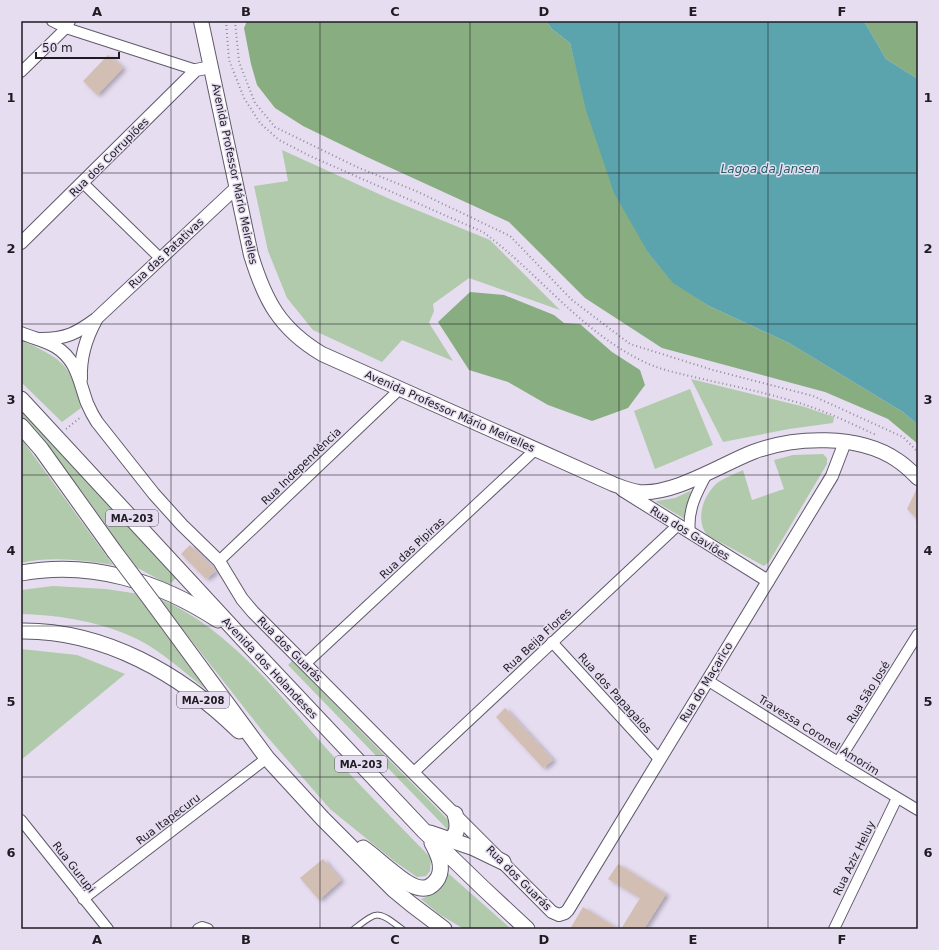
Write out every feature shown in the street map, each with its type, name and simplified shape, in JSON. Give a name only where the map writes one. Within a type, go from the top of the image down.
[{"type":"main road","name":"Avenida Professor Mário Meirelles","points":[[201,21],[251,255],[258,277],[269,302],[285,324],[305,343],[322,354],[613,484],[638,492],[656,491],[683,483],[754,452],[787,443],[823,440],[845,442],[885,453],[897,460],[918,478]]},
{"type":"main road","name":"Avenida dos Holandeses","points":[[21,399],[242,638],[424,830],[527,929]]},
{"type":"main road","name":"MA-203","points":[[21,426],[41,449],[114,551],[267,758],[323,819],[394,890],[444,929]]},
{"type":"main road","points":[[22,573],[52,569],[82,570],[109,573],[132,579],[165,590],[186,600],[224,624],[242,638]]},
{"type":"main road","points":[[21,627],[48,630],[84,639]]},
{"type":"main road","name":"MA-208","points":[[21,631],[49,632],[84,639],[114,648],[130,655],[172,677],[216,710],[267,758]]},
{"type":"main road","points":[[448,840],[452,838],[457,830],[457,820],[455,814]]},
{"type":"main road","points":[[323,819],[366,850],[407,883],[420,888],[431,886],[439,876],[441,867],[438,855],[424,830]]},
{"type":"main road","points":[[424,830],[448,840],[474,848],[503,862]]},
{"type":"street","points":[[52,21],[68,24],[196,70],[211,67]]},
{"type":"street","points":[[21,72],[68,24]]},
{"type":"street","name":"Rua dos Corrupiões","points":[[21,243],[196,70]]},
{"type":"street","points":[[82,183],[160,258]]},
{"type":"street","name":"Rua das Patativas","points":[[39,339],[66,337],[80,330],[96,319],[237,187]]},
{"type":"street","name":"Rua das Patativas","points":[[81,384],[80,372],[82,356],[89,333],[96,319]]},
{"type":"street","points":[[21,333],[39,339]]},
{"type":"street","name":"Rua dos Guarás","points":[[39,339],[62,351],[73,364],[90,410],[97,422],[154,494],[182,525],[219,561],[242,599],[253,612],[552,912],[559,915]]},
{"type":"street","name":"Rua Independência","points":[[219,561],[400,389]]},
{"type":"street","name":"Rua do Maçarico","points":[[559,915],[568,910],[832,476],[845,442]]},
{"type":"street","name":"Rua das Pipiras","points":[[305,664],[536,449]]},
{"type":"street","points":[[690,533],[689,517],[692,506],[708,472]]},
{"type":"street","name":"Rua dos Gaviões","points":[[613,484],[768,581]]},
{"type":"street","name":"Rua Beija Flores","points":[[414,772],[678,525]]},
{"type":"street","name":"Rua São José","points":[[838,762],[918,634]]},
{"type":"street","name":"Rua dos Papagaios","points":[[552,642],[659,759]]},
{"type":"street","name":"Travessa Coronel Amorim","points":[[707,680],[918,810]]},
{"type":"street","name":"Rua Itapecuru","points":[[83,899],[267,758]]},
{"type":"street","name":"Rua Aziz Heluy","points":[[834,929],[897,798]]},
{"type":"street","name":"Rua Gurupi","points":[[21,820],[108,929]]},
{"type":"street","points":[[198,929],[208,929]]},
{"type":"lane","points":[[354,929],[372,915],[378,914],[388,918],[402,929]]},
{"type":"path","points":[[226,21],[229,60],[244,98],[260,123],[279,140],[310,156],[483,232],[499,244],[593,330],[624,351],[652,365],[796,402],[817,409],[882,438]]},
{"type":"path","points":[[235,21],[239,62],[256,103],[275,128],[359,168],[416,191],[510,236],[572,300],[630,344],[713,370],[813,396],[903,437],[918,452]]},
{"type":"path","points":[[65,430],[90,410]]},
{"type":"green space","points":[[247,21],[546,21],[552,29],[570,43],[587,110],[649,254],[673,282],[709,306],[789,343],[903,412],[918,425],[918,444],[888,419],[825,392],[662,348],[585,298],[509,222],[303,126],[275,108],[257,85],[244,28]]},
{"type":"green space","points":[[864,21],[918,21],[918,79],[886,59]]},
{"type":"green space","points":[[282,150],[392,200],[490,240],[560,310],[469,278],[433,304],[434,311],[429,323],[453,361],[402,340],[382,362],[313,330],[287,298],[268,251],[254,186],[288,181]]},
{"type":"green space","points":[[470,292],[504,295],[554,315],[564,323],[580,324],[612,352],[640,370],[645,385],[628,408],[592,421],[548,405],[508,382],[469,370],[438,322]]},
{"type":"green space","points":[[21,340],[43,350],[57,359],[63,364],[74,381],[81,408],[62,422],[21,382]]},
{"type":"green space","points":[[691,379],[805,407],[834,417],[833,423],[789,429],[723,442]]},
{"type":"green space","points":[[690,389],[713,445],[655,469],[634,411]]},
{"type":"green space","points":[[21,409],[177,577],[169,585],[136,567],[80,489],[42,440],[21,417]]},
{"type":"green space","points":[[21,440],[113,565],[79,560],[55,559],[21,563]]},
{"type":"green space","points":[[823,454],[827,458],[827,464],[769,562],[764,566],[707,535],[703,529],[701,515],[702,508],[708,494],[717,483],[743,470],[752,500],[784,489],[774,460],[793,455]]},
{"type":"green space","points":[[690,491],[685,519],[656,502],[675,498]]},
{"type":"green space","points":[[53,586],[106,589],[139,594],[210,689],[208,691],[148,645],[111,628],[66,618],[21,614],[21,590]]},
{"type":"green space","points":[[158,598],[184,611],[207,626],[250,663],[339,762],[431,858],[430,871],[426,876],[417,877],[394,861],[330,809],[264,733]]},
{"type":"green space","points":[[21,649],[77,655],[125,674],[21,760]]},
{"type":"green space","points":[[292,661],[453,825],[452,834],[288,665]]},
{"type":"green space","points":[[448,873],[511,929],[464,929],[439,914],[421,899],[439,890]]},
{"type":"water","name":"Lagoa da Jansen","points":[[546,21],[864,21],[886,59],[918,79],[918,425],[903,412],[789,343],[709,306],[673,283],[649,254],[614,193],[586,110],[570,43],[552,29]]},
{"type":"building","points":[[108,55],[123,68],[97,95],[83,81]]},
{"type":"building","points":[[918,486],[918,520],[907,509]]},
{"type":"building","points":[[190,545],[216,571],[206,579],[181,554]]},
{"type":"building","points":[[505,708],[553,760],[543,768],[496,717]]},
{"type":"building","points":[[323,859],[341,880],[319,900],[300,878]]},
{"type":"building","points":[[618,864],[666,894],[644,929],[621,929],[640,898],[608,879]]},
{"type":"building","points":[[583,907],[618,929],[570,929]]}]
